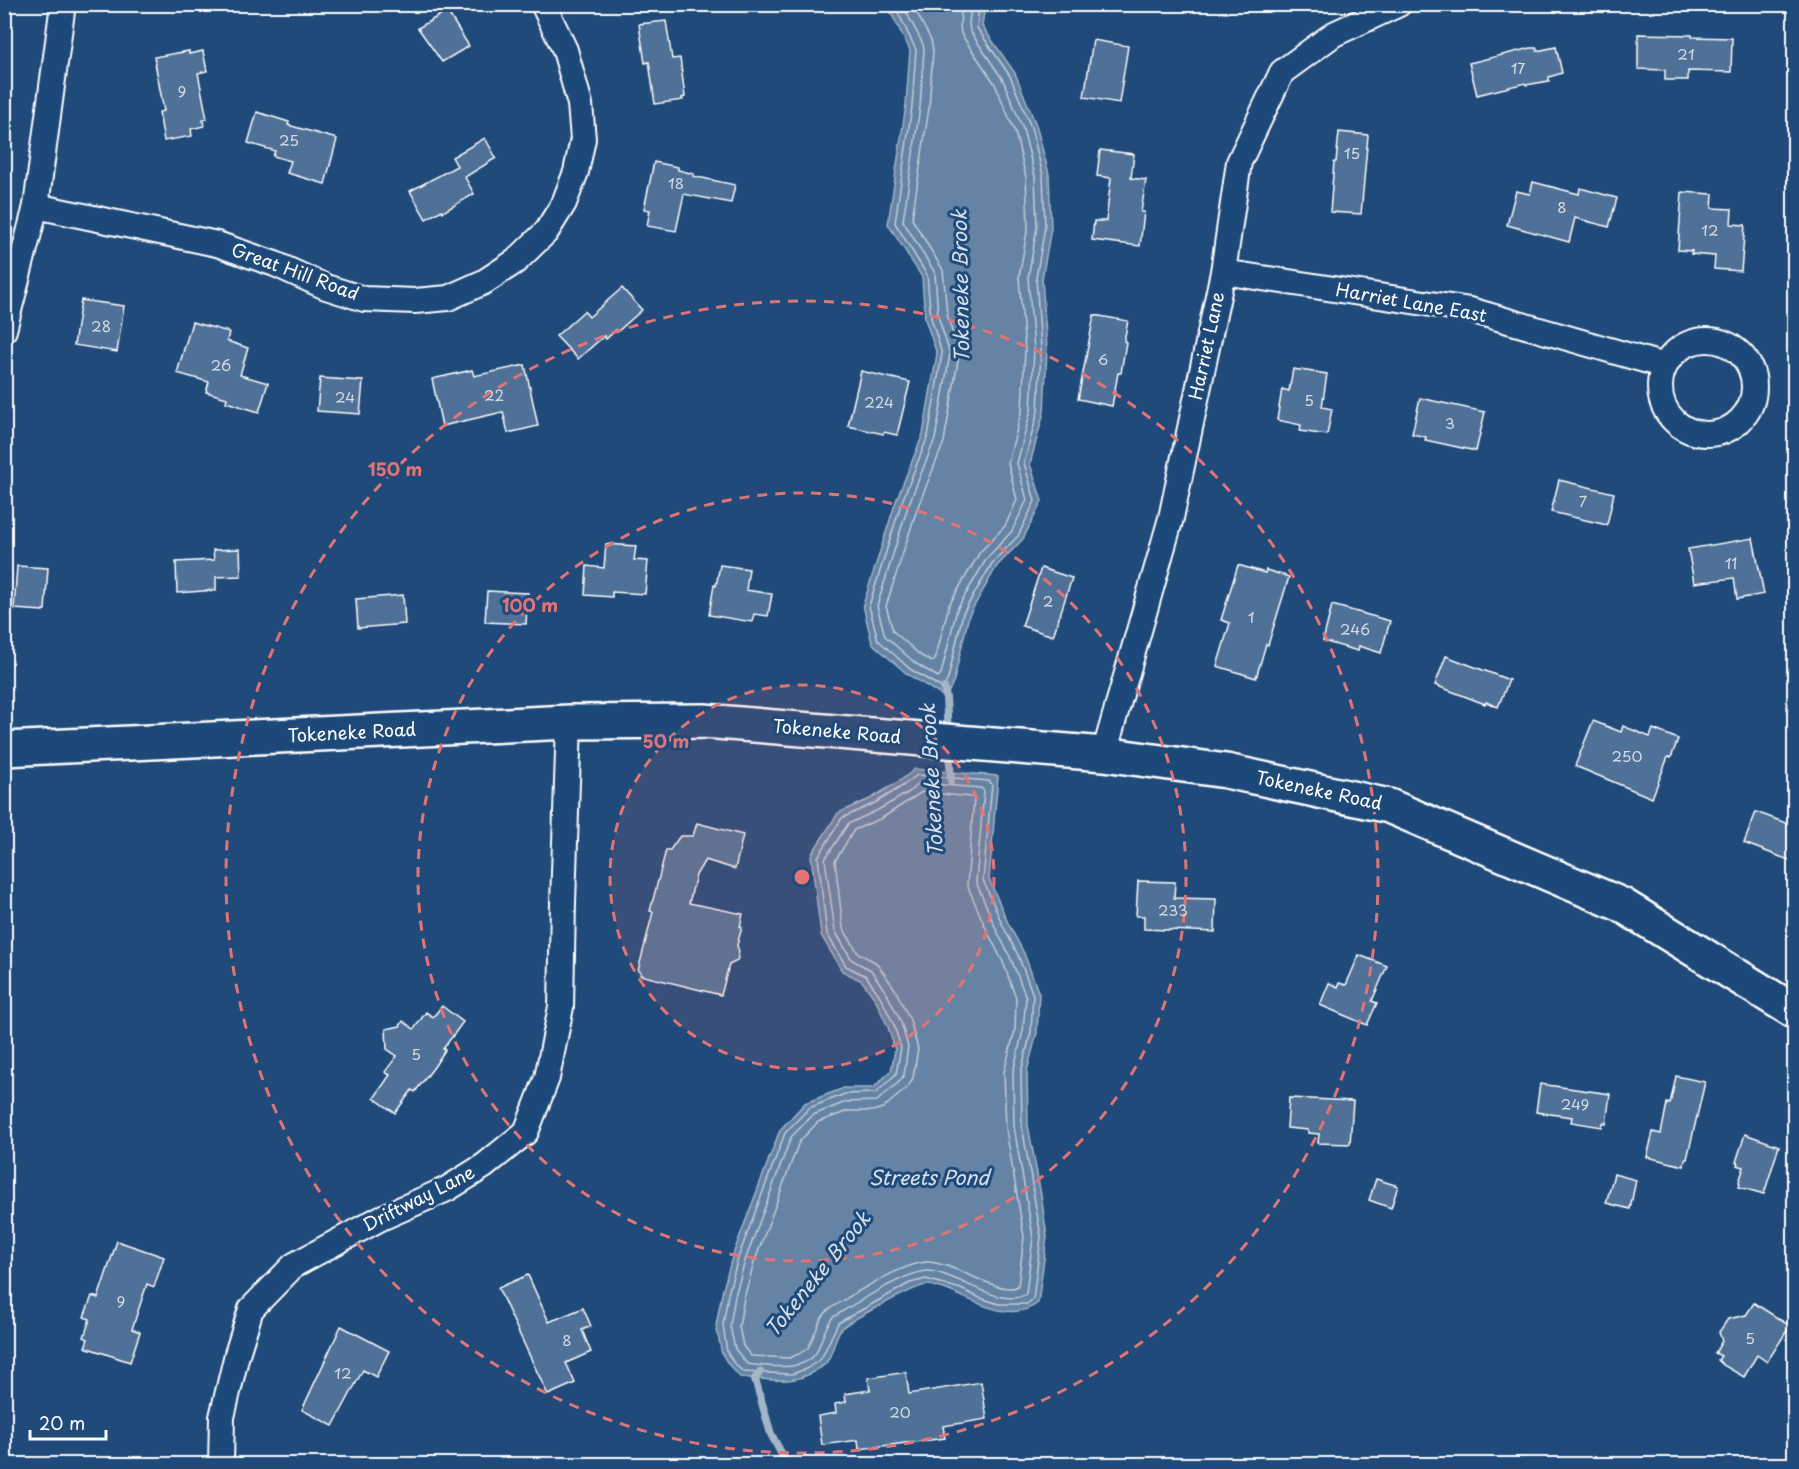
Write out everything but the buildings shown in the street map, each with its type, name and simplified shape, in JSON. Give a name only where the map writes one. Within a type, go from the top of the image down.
[{"type":"main road","name":"Tokeneke Road","points":[[4,749],[569,722],[704,721],[1104,754],[1226,771],[1389,806],[1622,905],[1794,1011]]},
{"type":"street","points":[[4,330],[36,206],[63,4]]},
{"type":"street","name":"Great Hill Road","points":[[36,206],[217,244],[275,264],[326,287],[364,299],[415,301],[448,298],[484,282],[516,261],[546,232],[564,203],[576,172],[583,140],[580,104],[565,50],[543,4]]},
{"type":"street","name":"Harriet Lane","points":[[1104,754],[1171,518],[1223,272],[1239,162],[1282,72],[1334,34],[1399,4]]},
{"type":"street","name":"Harriet Lane East","points":[[1223,272],[1470,310],[1665,366]]},
{"type":"street","name":"Driftway Lane","points":[[221,1464],[222,1417],[237,1354],[251,1309],[294,1265],[381,1218],[447,1189],[484,1166],[526,1131],[547,1078],[561,1007],[569,722]]},
{"type":"water","points":[[887,5],[985,5],[982,26],[1015,73],[1036,125],[1049,174],[1051,228],[1042,279],[1047,349],[1044,412],[1030,464],[1042,501],[1023,539],[997,566],[969,615],[954,680],[946,698],[907,674],[872,643],[863,605],[896,501],[923,434],[937,354],[925,319],[922,277],[888,224],[906,105],[910,50]]},
{"type":"water","name":"Streets Pond","points":[[915,769],[998,776],[989,879],[1024,953],[1039,994],[1037,1033],[1027,1071],[1028,1125],[1047,1237],[1038,1303],[1015,1312],[1003,1311],[979,1304],[944,1289],[926,1285],[867,1312],[846,1325],[841,1329],[826,1363],[806,1376],[788,1380],[740,1377],[722,1354],[716,1326],[732,1257],[780,1130],[805,1103],[844,1088],[873,1088],[891,1071],[895,1050],[888,1027],[875,999],[862,981],[842,971],[821,935],[811,855],[838,813],[872,798]]},
{"type":"waterway","name":"Tokeneke Brook","points":[[944,688],[948,733]]},
{"type":"waterway","name":"Tokeneke Brook","points":[[949,748],[951,781]]},
{"type":"waterway","name":"Tokeneke Brook","points":[[760,1372],[755,1379],[771,1434],[787,1464]]}]
